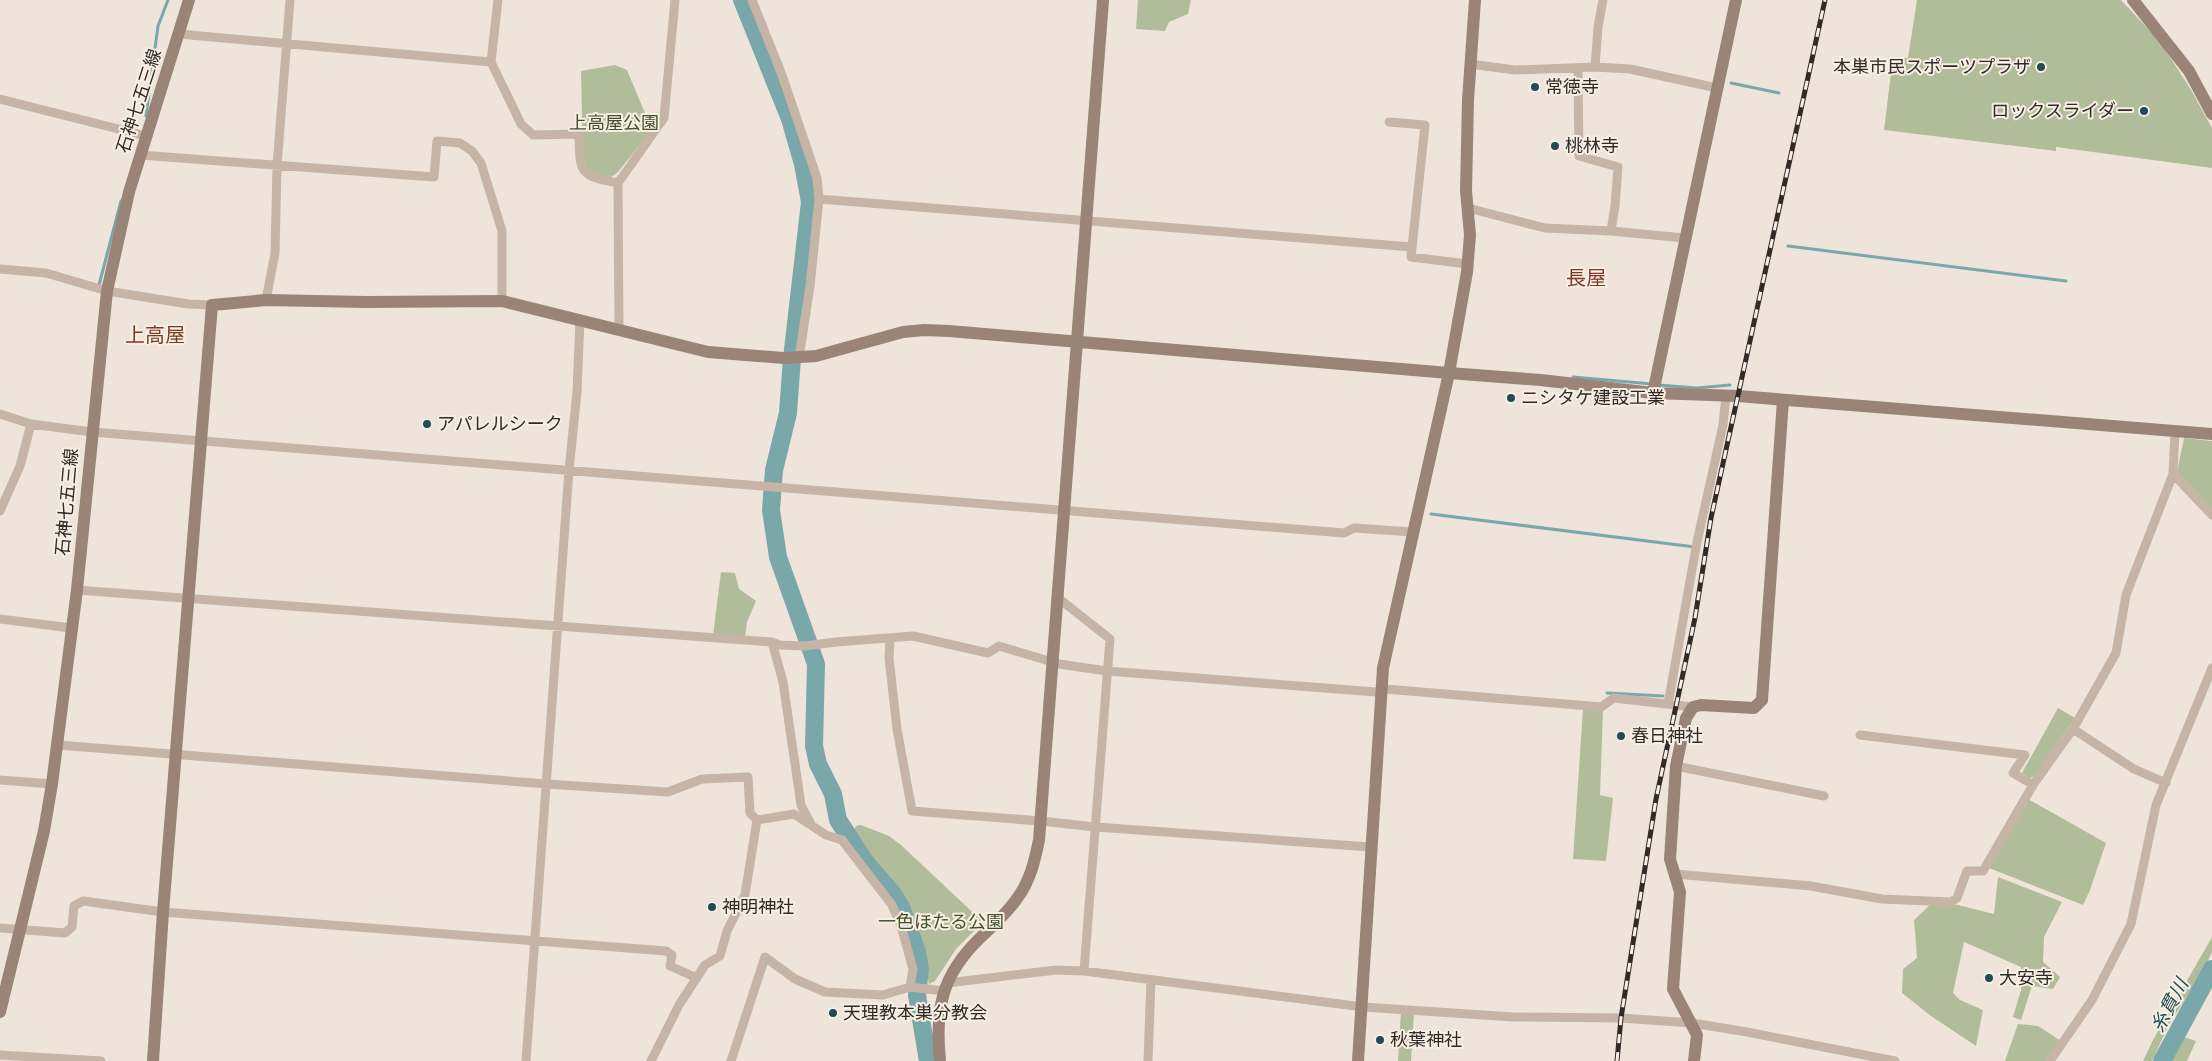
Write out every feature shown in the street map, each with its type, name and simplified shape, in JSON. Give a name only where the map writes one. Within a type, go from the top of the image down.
[{"type":"street","name":"石神七五三線","points":[[0,1012],[44,831],[58,745],[77,590],[107,292],[123,214],[189,0]]},
{"type":"street","points":[[266,300],[275,252],[277,166],[290,0]]},
{"type":"street","points":[[498,0],[491,62],[521,124],[533,135],[579,134],[580,166],[586,174],[597,179],[618,183]]},
{"type":"street","points":[[619,329],[618,183],[664,118],[675,0]]},
{"type":"street","points":[[752,0],[782,75],[817,178],[819,199],[810,286],[799,358]]},
{"type":"street","points":[[940,1061],[937,1032],[938,1012],[945,987],[964,955],[1019,897],[1034,860],[1040,821],[1103,0]]},
{"type":"street","points":[[1358,1061],[1363,1007],[1370,847],[1383,668],[1449,373],[1461,313],[1467,264],[1470,235],[1466,191],[1470,64],[1475,0]]},
{"type":"street","points":[[1595,67],[1598,27],[1603,0]]},
{"type":"street","points":[[1653,393],[1684,238],[1736,0]]},
{"type":"street","points":[[2132,0],[2189,71],[2212,114]]},
{"type":"street","points":[[179,34],[491,62]]},
{"type":"street","points":[[1470,64],[1514,70],[1595,67],[1630,70],[1717,88]]},
{"type":"street","points":[[1578,68],[1580,156],[1618,167],[1616,206],[1611,231]]},
{"type":"street","points":[[0,99],[146,136]]},
{"type":"street","points":[[1389,122],[1425,125],[1411,257],[1467,264]]},
{"type":"street","points":[[140,154],[434,177],[437,141],[460,144],[472,151],[481,163],[502,231],[502,301]]},
{"type":"street","points":[[819,199],[1412,246]]},
{"type":"street","points":[[1468,208],[1545,228],[1611,231],[1684,238]]},
{"type":"street","points":[[0,269],[46,273],[107,292],[188,304],[212,305],[266,300],[366,302],[502,301],[708,352],[784,358],[816,356],[903,332],[924,330],[976,332],[1541,380],[1653,393],[1783,400],[2212,434]]},
{"type":"street","points":[[154,1061],[163,912],[212,305]]},
{"type":"street","points":[[526,1061],[569,470],[577,392],[580,320]]},
{"type":"street","points":[[1668,704],[1697,542],[1723,425],[1726,396]]},
{"type":"street","points":[[77,590],[772,642],[780,645],[805,646],[912,636],[988,653],[999,646],[1052,662],[1107,671],[1601,707],[1614,698],[1693,707],[1701,704],[1754,708],[1762,700],[1783,400]]},
{"type":"street","points":[[0,414],[32,424],[92,432],[1344,533],[1354,528],[1412,532]]},
{"type":"street","points":[[0,511],[20,466],[32,424]]},
{"type":"street","points":[[1675,874],[1810,886],[1882,899],[1951,902],[1957,898],[1967,871],[1984,871],[2033,784],[2073,729],[2116,653],[2126,595],[2173,474],[2175,431]]},
{"type":"street","points":[[2173,474],[2212,515]]},
{"type":"street","points":[[1058,597],[1110,639],[1084,971]]},
{"type":"street","points":[[0,619],[71,628]]},
{"type":"street","points":[[890,638],[889,658],[898,729],[912,811],[1096,827],[1370,847]]},
{"type":"street","points":[[772,642],[783,682],[801,806],[811,824]]},
{"type":"street","points":[[2050,1061],[2092,1000],[2131,924],[2156,805],[2212,668]]},
{"type":"street","points":[[1693,707],[1686,718],[1676,766],[1670,859],[1680,892],[1673,989],[1697,1035],[1694,1061]]},
{"type":"street","points":[[2073,729],[2134,769],[2166,784]]},
{"type":"street","points":[[1860,735],[2025,755],[2013,773],[2033,784]]},
{"type":"street","points":[[58,745],[668,792],[702,780],[748,777],[750,813],[757,820]]},
{"type":"street","points":[[1676,766],[1824,796]]},
{"type":"street","points":[[0,780],[52,784]]},
{"type":"street","points":[[757,820],[794,814],[826,835],[842,840],[892,905],[902,926],[913,969],[910,987]]},
{"type":"street","points":[[651,1061],[679,1005],[704,965],[720,956],[727,931],[745,895],[757,820]]},
{"type":"street","points":[[0,928],[65,933],[72,927],[74,906],[83,901],[163,912],[666,951],[672,955],[670,966],[697,978]]},
{"type":"street","points":[[731,1061],[765,957],[795,979],[825,992],[883,996],[910,987],[945,987],[1056,970],[1084,971],[1363,1007],[1513,1017],[1622,1018],[1692,1023],[1895,1061]]},
{"type":"street","points":[[1148,1061],[1151,980]]},
{"type":"street","points":[[0,1055],[101,1061]]},
{"type":"green space","points":[[1138,0],[1191,0],[1188,14],[1169,22],[1165,31],[1136,29]]},
{"type":"green space","name":"本巣市民スポーツプラザ","points":[[1917,0],[2121,0],[2161,43],[2191,90],[2212,128],[2212,168],[2056,147],[2056,151],[1884,130],[1893,57],[1908,58]]},
{"type":"green space","name":"上高屋公園","points":[[615,65],[627,70],[652,130],[617,173],[611,177],[595,173],[588,169],[583,162],[581,71]]},
{"type":"green space","points":[[2184,438],[2212,441],[2212,509],[2177,472]]},
{"type":"green space","points":[[721,572],[735,573],[739,589],[756,601],[747,622],[745,637],[713,635]]},
{"type":"green space","points":[[2058,708],[2075,718],[2035,776],[2030,778],[2022,773]]},
{"type":"green space","points":[[1583,709],[1603,711],[1600,795],[1613,798],[1606,861],[1573,859]]},
{"type":"green space","points":[[2028,799],[2106,843],[2083,905],[1989,868]]},
{"type":"green space","name":"一色ほたる公園","points":[[861,825],[889,836],[901,845],[983,922],[956,949],[935,981],[929,984],[921,951],[900,899],[864,856],[853,833],[856,826]]},
{"type":"green space","points":[[1998,877],[2062,902],[2044,937],[2043,962],[2060,977],[2053,989],[2032,986],[2021,1020],[2013,1017],[2021,990],[2021,967],[1964,942],[1953,993],[1960,1000],[1983,1010],[1976,1046],[1931,1016],[1902,993],[1903,969],[1917,958],[1914,920],[1930,905],[1958,905],[1994,914]]},
{"type":"green space","points":[[2212,937],[2212,952],[2204,969],[2168,1026],[2152,1061],[2143,1061],[2153,1040]]},
{"type":"green space","points":[[1401,1011],[1414,1012],[1411,1061],[1398,1061]]},
{"type":"green space","points":[[2018,1024],[2038,1026],[2061,1041],[2051,1061],[2005,1061]]},
{"type":"green space","points":[[2181,1036],[2196,1041],[2187,1061],[2169,1061]]},
{"type":"waterway","points":[[146,116],[158,26],[168,0]]},
{"type":"waterway","points":[[742,0],[790,119],[803,164],[810,202],[792,358],[788,413],[774,470],[771,510],[778,557],[816,664],[814,746],[818,764],[833,794],[838,820],[866,863],[893,894],[901,907],[917,952],[920,969],[917,995],[928,1061]]},
{"type":"waterway","points":[[1731,83],[1779,93]]},
{"type":"waterway","points":[[99,285],[121,201]]},
{"type":"waterway","points":[[1788,246],[2066,281]]},
{"type":"waterway","points":[[1573,377],[1652,384]]},
{"type":"waterway","points":[[1658,385],[1697,388],[1730,385]]},
{"type":"waterway","points":[[1431,514],[1695,547]]},
{"type":"waterway","points":[[1607,693],[1663,696]]},
{"type":"waterway","name":"糸貫川","points":[[2162,1061],[2212,969]]},
{"type":"railway","points":[[1617,1061],[1621,1018],[1656,799],[1695,618],[1711,518],[1825,0]]},
{"type":"place","name":"本巣市民スポーツプラザ","points":[[2041,67]]},
{"type":"place","name":"常徳寺","points":[[1535,87]]},
{"type":"place","name":"ロックスライダー","points":[[2144,111]]},
{"type":"place","name":"桃林寺","points":[[1555,146]]},
{"type":"place","name":"ニシタケ建設工業","points":[[1511,398]]},
{"type":"place","name":"アパレルシーク","points":[[427,424]]},
{"type":"place","name":"春日神社","points":[[1621,736]]},
{"type":"place","name":"神明神社","points":[[712,907]]},
{"type":"place","name":"大安寺","points":[[1989,978]]},
{"type":"place","name":"天理教本巣分教会","points":[[833,1013]]},
{"type":"place","name":"秋葉神社","points":[[1380,1040]]},
{"type":"district","name":"長屋","points":[[1586,278]]},
{"type":"district","name":"上高屋","points":[[155,335]]}]
